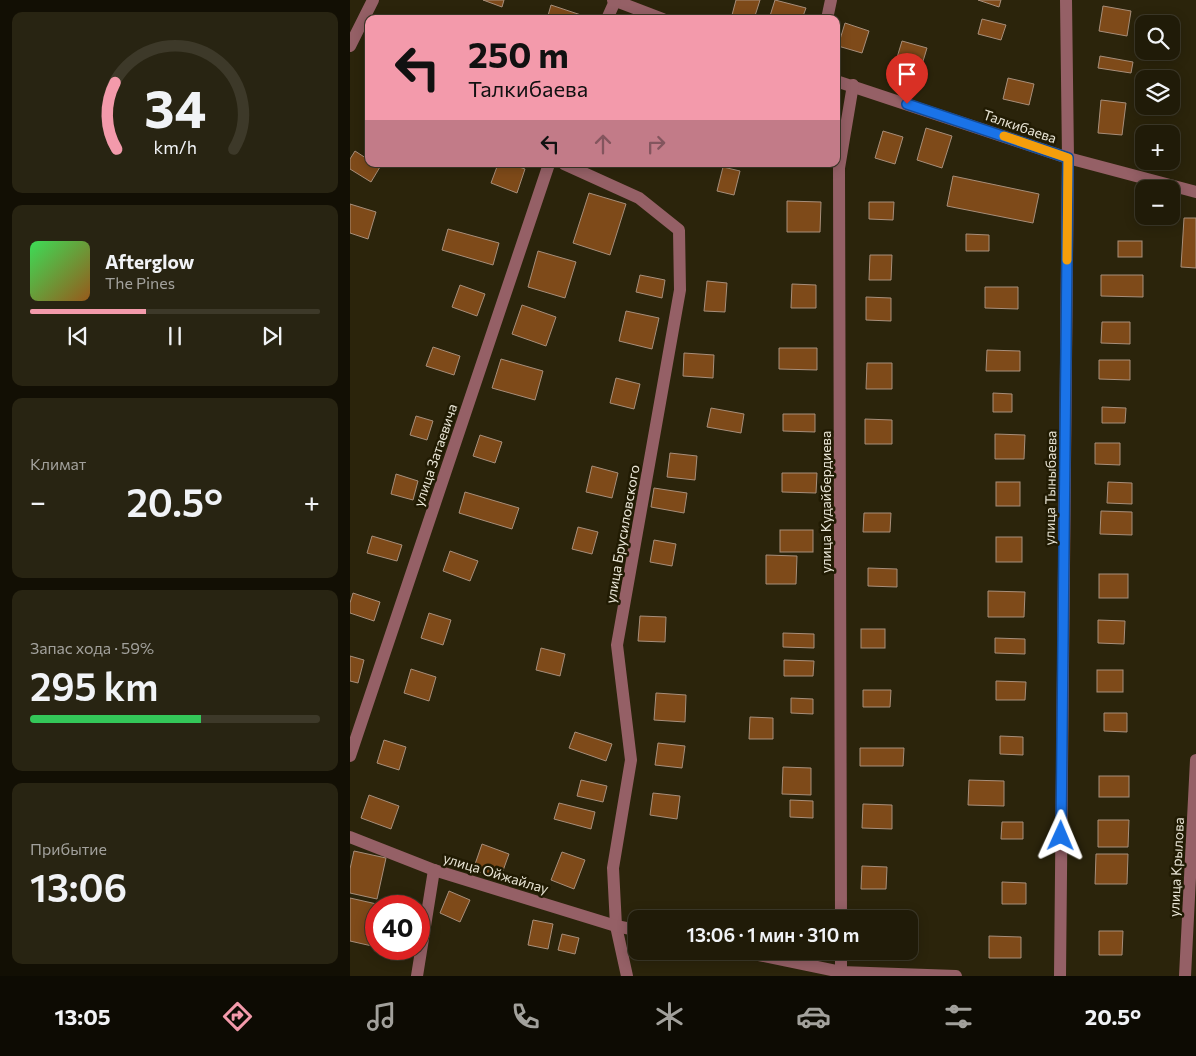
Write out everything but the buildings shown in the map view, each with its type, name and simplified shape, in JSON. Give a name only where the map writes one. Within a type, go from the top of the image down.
[{"type":"street","points":[[366,15],[373,0]]},
{"type":"street","points":[[608,15],[614,0],[653,15]]},
{"type":"street","points":[[828,15],[831,0]]},
{"type":"street","name":"улица Тыныбаева","points":[[1060,976],[1068,158],[1066,0]]},
{"type":"street","points":[[350,46],[365,16]]},
{"type":"street","name":"Талкибаева","points":[[840,82],[1068,158],[1196,192]]},
{"type":"street","name":"улица Кудайбердиева","points":[[840,162],[853,85]]},
{"type":"street","name":"улица Затаевича","points":[[350,756],[548,167]]},
{"type":"street","name":"улица Брусиловского","points":[[571,167],[639,198],[679,230],[680,290],[617,645],[632,760],[613,868],[616,926],[627,976]]},
{"type":"street","name":"улица Кудайбердиева","points":[[839,167],[841,910]]},
{"type":"street","name":"улица Крылова","points":[[1185,976],[1196,760]]},
{"type":"street","name":"улица Ойжайлау","points":[[350,837],[434,870],[628,928]]},
{"type":"street","points":[[417,976],[434,870]]},
{"type":"street","points":[[780,960],[841,974],[956,976]]},
{"type":"street","points":[[841,960],[841,974]]},
{"type":"slow traffic","points":[[1004,136],[1068,158],[1067,260]]},
{"type":"route","points":[[907,104],[1068,158],[1061,836]]}]
